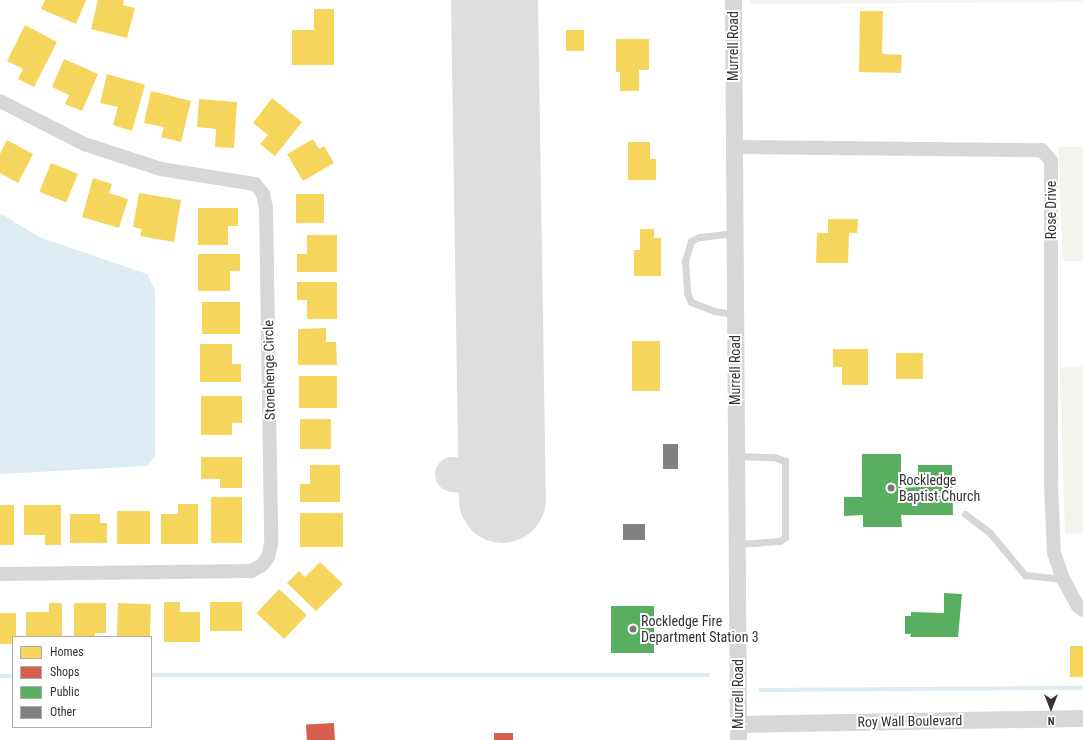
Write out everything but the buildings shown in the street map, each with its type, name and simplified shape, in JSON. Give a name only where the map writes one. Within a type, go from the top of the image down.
[{"type":"street","name":"Murrell Road","points":[[732,0],[738,732]]},
{"type":"street","name":"Stonehenge Circle","points":[[0,101],[22,114],[91,146],[161,169],[255,184],[263,194],[266,208],[271,544],[268,557],[262,565],[250,571],[0,574]]},
{"type":"street","name":"Rose Drive","points":[[733,147],[1042,150],[1051,161],[1051,485],[1054,553],[1063,579]]},
{"type":"street","points":[[1063,579],[1078,606],[1083,610]]},
{"type":"street","name":"Roy Wall Boulevard","points":[[738,732],[1083,718]]},
{"type":"lane","points":[[734,233],[699,237],[691,241],[685,261],[687,293],[691,302],[714,311],[735,314]]},
{"type":"lane","points":[[736,456],[774,457],[785,461],[786,536],[780,541],[736,544]]},
{"type":"lane","points":[[965,514],[990,533],[1025,575],[1063,579]]},
{"type":"shaded area","points":[[750,0],[1083,0],[1083,2],[750,4]]},
{"type":"shaded area","points":[[1058,147],[1083,147],[1083,261],[1063,261]]},
{"type":"shaded area","points":[[0,213],[39,237],[147,274],[155,290],[155,456],[147,466],[0,474]]},
{"type":"shaded area","points":[[1083,366],[1083,533],[1065,534],[1060,368]]},
{"type":"waterway","points":[[152,675],[708,675]]},
{"type":"waterway","points":[[0,676],[12,676]]},
{"type":"waterway","points":[[760,690],[1083,688]]},
{"type":"taxiway","points":[[452,474],[501,478]]},
{"type":"runway","points":[[494,0],[502,499]]},
{"type":"place","name":"Rockledge Baptist Church","points":[[891,488]]},
{"type":"place","name":"Rockledge Fire Department Station 3","points":[[633,629]]}]
